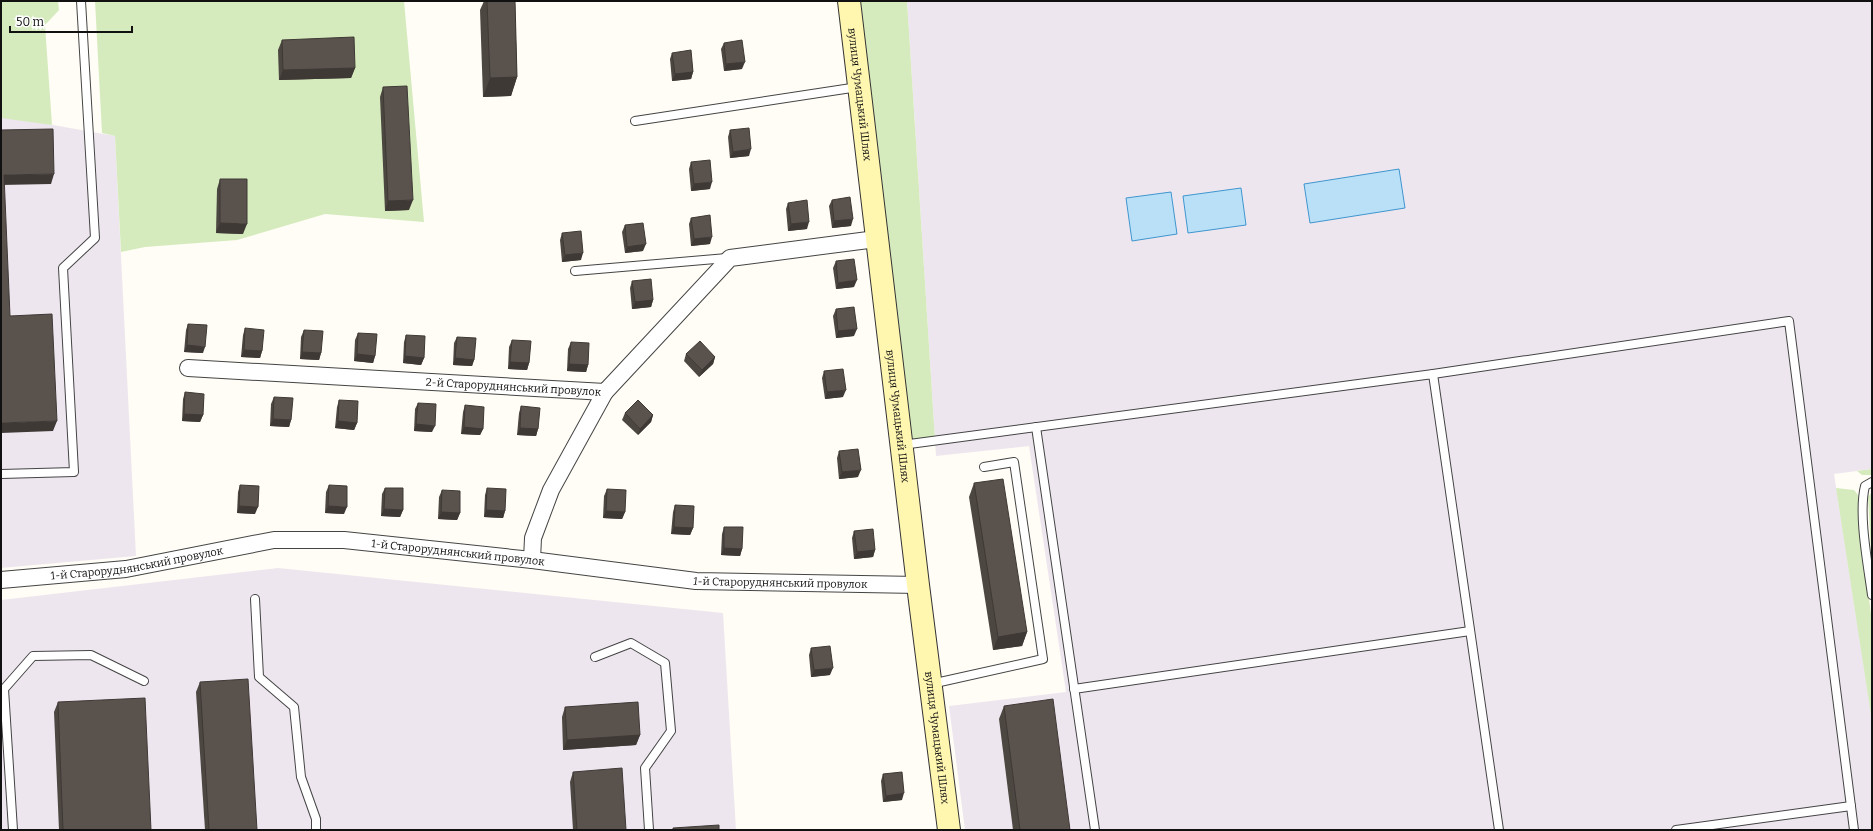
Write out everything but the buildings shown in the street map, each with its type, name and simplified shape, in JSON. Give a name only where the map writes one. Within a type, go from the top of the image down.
[{"type":"street","name":"вулиця Чумацький Шлях","points":[[849,1],[876,239],[949,830]]},
{"type":"street","points":[[730,258],[876,239]]},
{"type":"street","name":"2-й Староруднянський провулок","points":[[188,368],[604,392],[730,258]]},
{"type":"street","points":[[532,560],[533,538],[551,490],[604,392]]},
{"type":"street","name":"1-й Староруднянський провулок","points":[[1,580],[126,568],[274,540],[344,540],[532,560],[696,581],[918,585]]},
{"type":"lane","points":[[1,474],[74,472],[63,268],[95,238],[81,1]]},
{"type":"lane","points":[[635,121],[859,87]]},
{"type":"lane","points":[[575,271],[730,258]]},
{"type":"lane","points":[[902,445],[1433,374],[1789,321],[1854,830]]},
{"type":"lane","points":[[1433,374],[1499,830]]},
{"type":"lane","points":[[1036,427],[1095,830]]},
{"type":"lane","points":[[931,684],[1043,659],[1014,462],[984,467]]},
{"type":"lane","points":[[1872,482],[1865,486],[1863,500],[1864,537],[1872,595]]},
{"type":"lane","points":[[255,599],[259,677],[294,707],[301,777],[316,819],[316,830]]},
{"type":"lane","points":[[1074,689],[1470,631]]},
{"type":"lane","points":[[595,657],[631,643],[665,663],[671,731],[645,768],[649,830]]},
{"type":"lane","points":[[13,830],[4,689],[33,656],[91,655],[144,681]]},
{"type":"lane","points":[[1676,830],[1851,806]]},
{"type":"shaded area","points":[[907,1],[1872,1],[1872,469],[1834,474],[1872,720],[1872,830],[965,830],[949,706],[1066,692],[1029,446],[936,456]]},
{"type":"shaded area","points":[[8,117],[115,136],[136,556],[1,568],[1,118]]},
{"type":"shaded area","points":[[278,568],[723,613],[736,830],[1,830],[1,600]]},
{"type":"green space","points":[[1,1],[58,1],[59,10],[45,25],[52,125],[1,118]]},
{"type":"green space","points":[[95,1],[404,1],[424,222],[325,214],[237,240],[145,247],[121,252],[115,136],[102,133]]},
{"type":"green space","points":[[849,1],[907,1],[935,440],[902,445]]},
{"type":"green space","points":[[1872,469],[1872,475],[1862,475],[1857,471]]},
{"type":"green space","points":[[1836,488],[1854,490],[1858,495],[1860,540],[1872,622],[1871,715]]},
{"type":"green space","points":[[1872,492],[1872,570],[1868,497]]},
{"type":"water","points":[[1399,169],[1405,208],[1310,223],[1304,184]]},
{"type":"water","points":[[1241,188],[1246,225],[1188,233],[1183,196]]},
{"type":"water","points":[[1171,192],[1177,234],[1132,241],[1126,198]]}]
